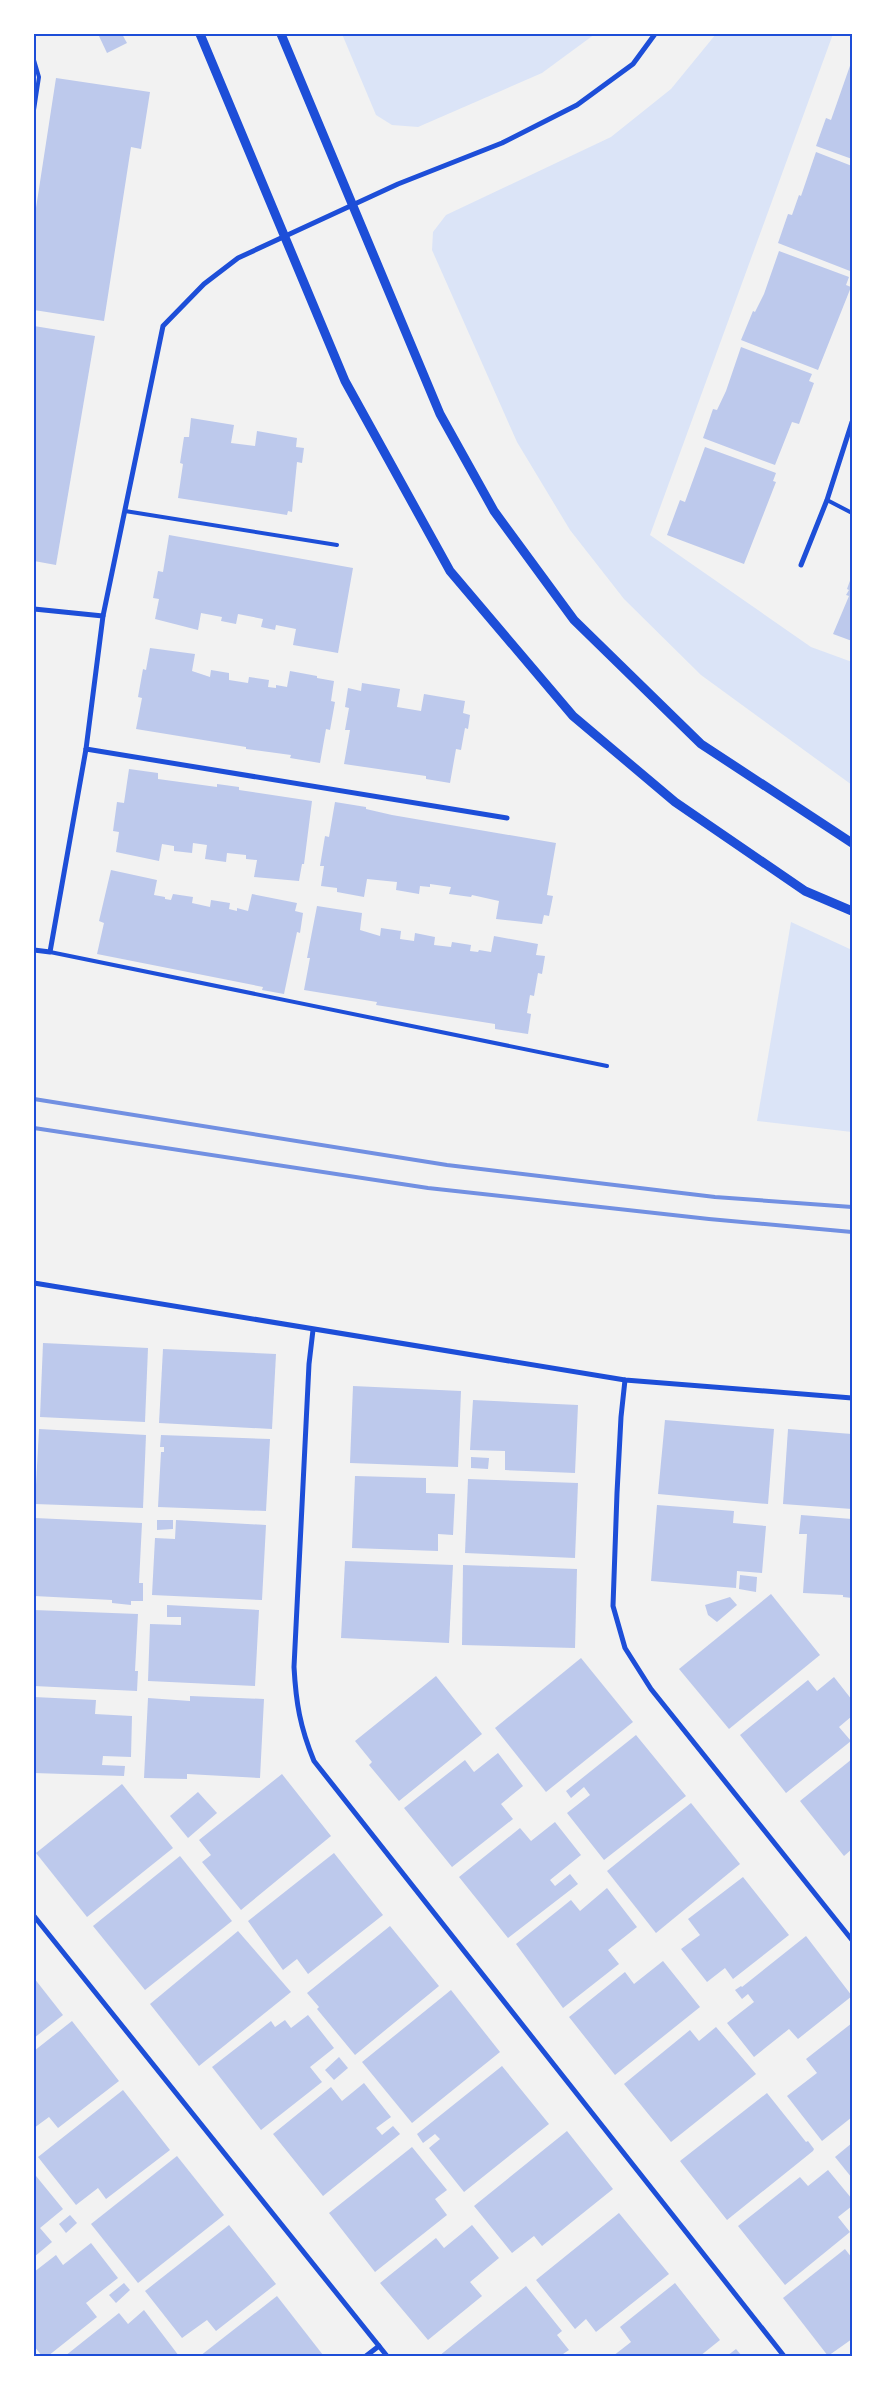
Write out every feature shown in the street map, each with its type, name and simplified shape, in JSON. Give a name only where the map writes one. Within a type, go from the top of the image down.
[{"type":"street","points":[[200,34],[345,381],[450,571],[573,716],[660,790],[805,892],[852,911]]},
{"type":"street","points":[[281,34],[440,414],[494,511],[574,620],[702,744],[852,843]]},
{"type":"street","points":[[34,950],[50,952],[86,749],[103,616],[163,326],[204,284],[238,258],[353,205],[502,143],[577,105],[634,64],[655,34]]},
{"type":"street","points":[[801,565],[827,500],[852,422]]},
{"type":"street","points":[[34,609],[103,616]]},
{"type":"street","points":[[86,749],[507,818]]},
{"type":"street","points":[[34,1282],[313,1330],[625,1380],[852,1398]]},
{"type":"street","points":[[313,1330],[309,1364],[294,1667],[296,1699],[301,1728],[314,1761],[784,2356]]},
{"type":"street","points":[[625,1380],[616,1493],[613,1606],[625,1648],[651,1689],[852,1940]]},
{"type":"street","points":[[34,1916],[387,2356]]},
{"type":"street","points":[[366,2356],[379,2346]]},
{"type":"lane","points":[[34,60],[39,77],[34,110]]},
{"type":"lane","points":[[827,500],[852,513]]},
{"type":"lane","points":[[125,511],[336,545]]},
{"type":"lane","points":[[50,952],[607,1066]]},
{"type":"shaded area","points":[[342,34],[595,34],[542,73],[418,127],[392,125],[376,115]]},
{"type":"shaded area","points":[[716,34],[833,34],[650,535],[811,647],[852,662],[852,785],[701,675],[624,599],[570,530],[517,442],[432,250],[433,232],[446,215],[611,137],[671,89]]},
{"type":"shaded area","points":[[791,922],[852,950],[852,1132],[757,1121]]},
{"type":"building","points":[[98,34],[122,34],[127,43],[107,53]]},
{"type":"building","points":[[852,60],[852,159],[816,146],[826,118],[831,120]]},
{"type":"building","points":[[56,78],[150,92],[141,149],[131,147],[104,321],[34,310],[34,221]]},
{"type":"building","points":[[816,152],[852,166],[852,266],[850,271],[778,243],[788,214],[792,215],[799,195],[801,196]]},
{"type":"building","points":[[779,251],[849,277],[846,285],[851,287],[818,370],[741,340],[753,311],[755,312],[764,294]]},
{"type":"building","points":[[34,326],[95,336],[56,565],[34,561]]},
{"type":"building","points":[[741,347],[812,374],[809,381],[814,383],[799,424],[792,422],[775,465],[703,438],[713,409],[717,410],[726,391]]},
{"type":"building","points":[[191,418],[234,425],[231,443],[255,446],[257,431],[297,438],[296,447],[304,448],[302,463],[297,462],[292,512],[288,511],[287,515],[178,498],[183,464],[180,463],[184,437],[189,437]]},
{"type":"building","points":[[705,447],[776,473],[773,481],[776,482],[744,564],[667,535],[680,500],[685,502]]},
{"type":"building","points":[[169,535],[353,568],[338,653],[293,645],[296,629],[276,625],[275,630],[261,627],[263,619],[238,614],[236,624],[221,621],[222,617],[201,613],[198,630],[155,619],[159,599],[153,598],[158,571],[163,572]]},
{"type":"building","points":[[852,575],[852,641],[833,634],[849,596],[846,595]]},
{"type":"building","points":[[150,648],[195,654],[192,671],[210,677],[211,670],[229,673],[229,680],[248,683],[249,677],[269,680],[268,687],[276,688],[276,685],[287,687],[290,671],[334,681],[331,701],[335,702],[330,730],[326,729],[320,763],[290,758],[291,755],[246,749],[246,747],[136,729],[142,698],[138,697],[143,669],[146,670]]},
{"type":"building","points":[[362,683],[400,689],[397,707],[421,711],[424,694],[465,701],[463,713],[470,715],[468,729],[465,728],[461,750],[456,749],[450,783],[426,779],[426,776],[344,764],[350,730],[345,730],[349,708],[345,707],[348,688],[361,691]]},
{"type":"building","points":[[129,769],[158,773],[158,779],[217,787],[217,784],[239,787],[239,790],[312,801],[304,864],[302,864],[299,881],[254,877],[257,860],[246,859],[246,855],[227,853],[226,862],[205,859],[207,845],[193,843],[192,853],[174,851],[174,846],[162,844],[159,861],[116,852],[119,832],[113,831],[117,802],[124,803]]},
{"type":"building","points":[[335,802],[366,807],[366,809],[392,815],[556,843],[547,895],[553,896],[549,916],[544,915],[542,924],[496,919],[499,901],[472,895],[471,897],[449,894],[451,887],[430,884],[430,887],[420,886],[419,894],[396,890],[397,882],[367,879],[364,897],[337,892],[337,888],[321,886],[324,866],[320,866],[325,836],[329,837]]},
{"type":"building","points":[[111,870],[157,880],[154,895],[171,900],[173,894],[193,897],[192,903],[210,907],[211,900],[230,903],[229,909],[237,911],[237,908],[248,911],[252,894],[297,903],[295,911],[303,913],[300,933],[297,932],[284,994],[262,990],[263,987],[97,954],[104,923],[99,921]]},
{"type":"building","points":[[317,906],[362,913],[360,930],[380,936],[381,928],[401,931],[400,939],[414,941],[415,933],[435,937],[434,945],[451,947],[452,942],[471,945],[470,951],[478,952],[479,950],[491,952],[494,936],[538,944],[536,955],[545,956],[542,974],[538,973],[534,996],[530,995],[527,1013],[531,1014],[528,1034],[495,1029],[495,1024],[376,1005],[377,1002],[304,990],[310,958],[307,958]]},
{"type":"building","points":[[43,1343],[148,1348],[145,1422],[40,1417]]},
{"type":"building","points":[[163,1349],[276,1354],[272,1429],[159,1423]]},
{"type":"building","points":[[353,1386],[461,1391],[458,1467],[350,1463]]},
{"type":"building","points":[[473,1400],[578,1405],[575,1473],[505,1470],[505,1451],[470,1450]]},
{"type":"building","points":[[665,1420],[774,1429],[768,1504],[658,1494]]},
{"type":"building","points":[[39,1429],[146,1435],[143,1508],[35,1504]]},
{"type":"building","points":[[788,1429],[852,1434],[852,1509],[783,1504]]},
{"type":"building","points":[[161,1435],[270,1439],[266,1511],[158,1507],[161,1452],[164,1452],[164,1447],[160,1447]]},
{"type":"building","points":[[471,1457],[489,1458],[488,1469],[471,1468]]},
{"type":"building","points":[[355,1476],[426,1478],[426,1493],[455,1494],[453,1535],[438,1534],[438,1551],[352,1548]]},
{"type":"building","points":[[468,1479],[578,1483],[575,1558],[465,1553]]},
{"type":"building","points":[[657,1505],[734,1511],[733,1523],[766,1526],[762,1573],[737,1571],[736,1588],[651,1581]]},
{"type":"building","points":[[801,1515],[852,1519],[852,1598],[843,1597],[843,1595],[803,1593],[807,1534],[799,1534]]},
{"type":"building","points":[[35,1518],[142,1523],[139,1583],[143,1583],[143,1601],[131,1601],[131,1605],[112,1603],[112,1600],[34,1596]]},
{"type":"building","points":[[157,1520],[173,1520],[173,1529],[157,1530]]},
{"type":"building","points":[[176,1520],[266,1525],[262,1600],[152,1595],[155,1538],[175,1539]]},
{"type":"building","points":[[345,1561],[453,1565],[449,1643],[341,1638]]},
{"type":"building","points":[[463,1565],[577,1569],[575,1648],[462,1645]]},
{"type":"building","points":[[740,1575],[757,1577],[756,1592],[739,1589]]},
{"type":"building","points":[[771,1594],[820,1655],[729,1729],[679,1669]]},
{"type":"building","points":[[730,1597],[737,1605],[717,1622],[708,1615],[705,1605]]},
{"type":"building","points":[[167,1605],[259,1610],[255,1686],[148,1681],[150,1624],[181,1625],[181,1617],[167,1617]]},
{"type":"building","points":[[34,1610],[138,1614],[135,1671],[138,1671],[137,1691],[34,1686]]},
{"type":"building","points":[[581,1658],[633,1722],[546,1792],[495,1728]]},
{"type":"building","points":[[436,1676],[482,1734],[399,1801],[369,1765],[372,1762],[355,1741]]},
{"type":"building","points":[[834,1677],[852,1700],[852,1716],[839,1727],[851,1741],[786,1793],[740,1735],[808,1680],[817,1691]]},
{"type":"building","points":[[190,1696],[264,1699],[260,1778],[187,1774],[187,1779],[144,1778],[148,1698],[190,1701]]},
{"type":"building","points":[[34,1697],[96,1700],[95,1714],[132,1716],[131,1757],[103,1756],[102,1765],[125,1766],[124,1776],[34,1773]]},
{"type":"building","points":[[636,1735],[686,1796],[604,1860],[567,1813],[590,1795],[584,1787],[571,1798],[566,1791]]},
{"type":"building","points":[[498,1753],[523,1786],[501,1804],[513,1819],[452,1867],[404,1808],[465,1760],[474,1772]]},
{"type":"building","points":[[852,1759],[852,1849],[844,1856],[800,1801]]},
{"type":"building","points":[[282,1774],[331,1836],[241,1910],[202,1862],[211,1855],[199,1840]]},
{"type":"building","points":[[122,1784],[173,1848],[87,1917],[36,1853]]},
{"type":"building","points":[[198,1792],[217,1813],[188,1838],[170,1816]]},
{"type":"building","points":[[691,1803],[740,1864],[656,1933],[607,1871]]},
{"type":"building","points":[[555,1822],[581,1855],[550,1880],[555,1886],[570,1874],[578,1884],[508,1938],[459,1877],[520,1828],[531,1841]]},
{"type":"building","points":[[334,1853],[383,1915],[308,1974],[297,1959],[283,1970],[248,1921]]},
{"type":"building","points":[[180,1856],[232,1921],[145,1990],[93,1926]]},
{"type":"building","points":[[743,1877],[789,1935],[733,1979],[725,1968],[707,1982],[681,1949],[700,1935],[688,1919]]},
{"type":"building","points":[[607,1888],[637,1927],[608,1950],[619,1964],[563,2008],[516,1944],[571,1900],[580,1911]]},
{"type":"building","points":[[390,1926],[439,1986],[355,2055],[317,2009],[319,2007],[307,1993]]},
{"type":"building","points":[[238,1931],[291,1992],[199,2066],[150,2004]]},
{"type":"building","points":[[806,1936],[852,1996],[798,2039],[789,2029],[754,2057],[727,2023],[754,2002],[748,1994],[742,1999],[735,1990],[742,1987]]},
{"type":"building","points":[[663,1961],[700,2007],[615,2075],[569,2017],[625,1972],[634,1984]]},
{"type":"building","points":[[34,1978],[63,2015],[34,2038]]},
{"type":"building","points":[[451,1990],[500,2052],[412,2123],[362,2062]]},
{"type":"building","points":[[308,2015],[334,2048],[310,2067],[322,2082],[261,2130],[212,2067],[271,2021],[275,2027],[285,2020],[291,2028]]},
{"type":"building","points":[[72,2021],[119,2081],[58,2128],[49,2117],[34,2128],[34,2051]]},
{"type":"building","points":[[852,2023],[852,2117],[822,2141],[787,2096],[817,2073],[806,2059]]},
{"type":"building","points":[[716,2027],[756,2074],[671,2142],[624,2084],[690,2030],[699,2041]]},
{"type":"building","points":[[339,2057],[348,2068],[334,2080],[325,2070]]},
{"type":"building","points":[[502,2066],[549,2124],[464,2192],[429,2148],[440,2139],[435,2134],[423,2143],[417,2134]]},
{"type":"building","points":[[364,2083],[391,2117],[376,2128],[382,2135],[393,2126],[400,2134],[323,2196],[273,2134],[331,2087],[342,2101]]},
{"type":"building","points":[[123,2090],[170,2150],[106,2199],[98,2188],[76,2205],[38,2157]]},
{"type":"building","points":[[767,2093],[806,2142],[808,2141],[814,2149],[727,2220],[680,2161]]},
{"type":"building","points":[[567,2131],[613,2189],[542,2246],[534,2236],[512,2253],[474,2206]]},
{"type":"building","points":[[852,2143],[852,2178],[835,2157]]},
{"type":"building","points":[[412,2147],[447,2190],[435,2199],[447,2215],[375,2272],[329,2213]]},
{"type":"building","points":[[177,2156],[224,2215],[138,2283],[91,2224]]},
{"type":"building","points":[[828,2170],[852,2199],[852,2206],[838,2217],[850,2232],[785,2285],[738,2226],[800,2177],[808,2186]]},
{"type":"building","points":[[36,2176],[63,2209],[40,2228],[52,2242],[34,2257],[34,2178]]},
{"type":"building","points":[[619,2213],[669,2274],[596,2332],[586,2319],[575,2329],[536,2280]]},
{"type":"building","points":[[70,2215],[77,2223],[66,2233],[59,2224]]},
{"type":"building","points":[[229,2225],[276,2284],[216,2331],[207,2320],[182,2338],[145,2291]]},
{"type":"building","points":[[472,2225],[499,2258],[470,2282],[482,2296],[428,2340],[380,2283],[436,2238],[444,2248]]},
{"type":"building","points":[[91,2243],[118,2278],[86,2303],[97,2317],[48,2356],[42,2356],[34,2346],[34,2272],[56,2255],[63,2265]]},
{"type":"building","points":[[845,2249],[852,2258],[852,2339],[828,2356],[783,2298]]},
{"type":"building","points":[[124,2283],[130,2290],[116,2303],[109,2295]]},
{"type":"building","points":[[675,2283],[720,2340],[700,2356],[613,2356],[631,2342],[620,2327]]},
{"type":"building","points":[[526,2286],[562,2331],[557,2335],[569,2350],[560,2356],[439,2356]]},
{"type":"building","points":[[277,2296],[323,2355],[200,2356]]},
{"type":"building","points":[[144,2310],[179,2356],[65,2356],[119,2313],[128,2324]]},
{"type":"building","points":[[736,2349],[742,2356],[727,2356]]},
{"type":"railway","points":[[34,1099],[447,1165],[715,1197],[852,1207]]},
{"type":"railway","points":[[34,1128],[428,1188],[709,1219],[852,1232]]}]
